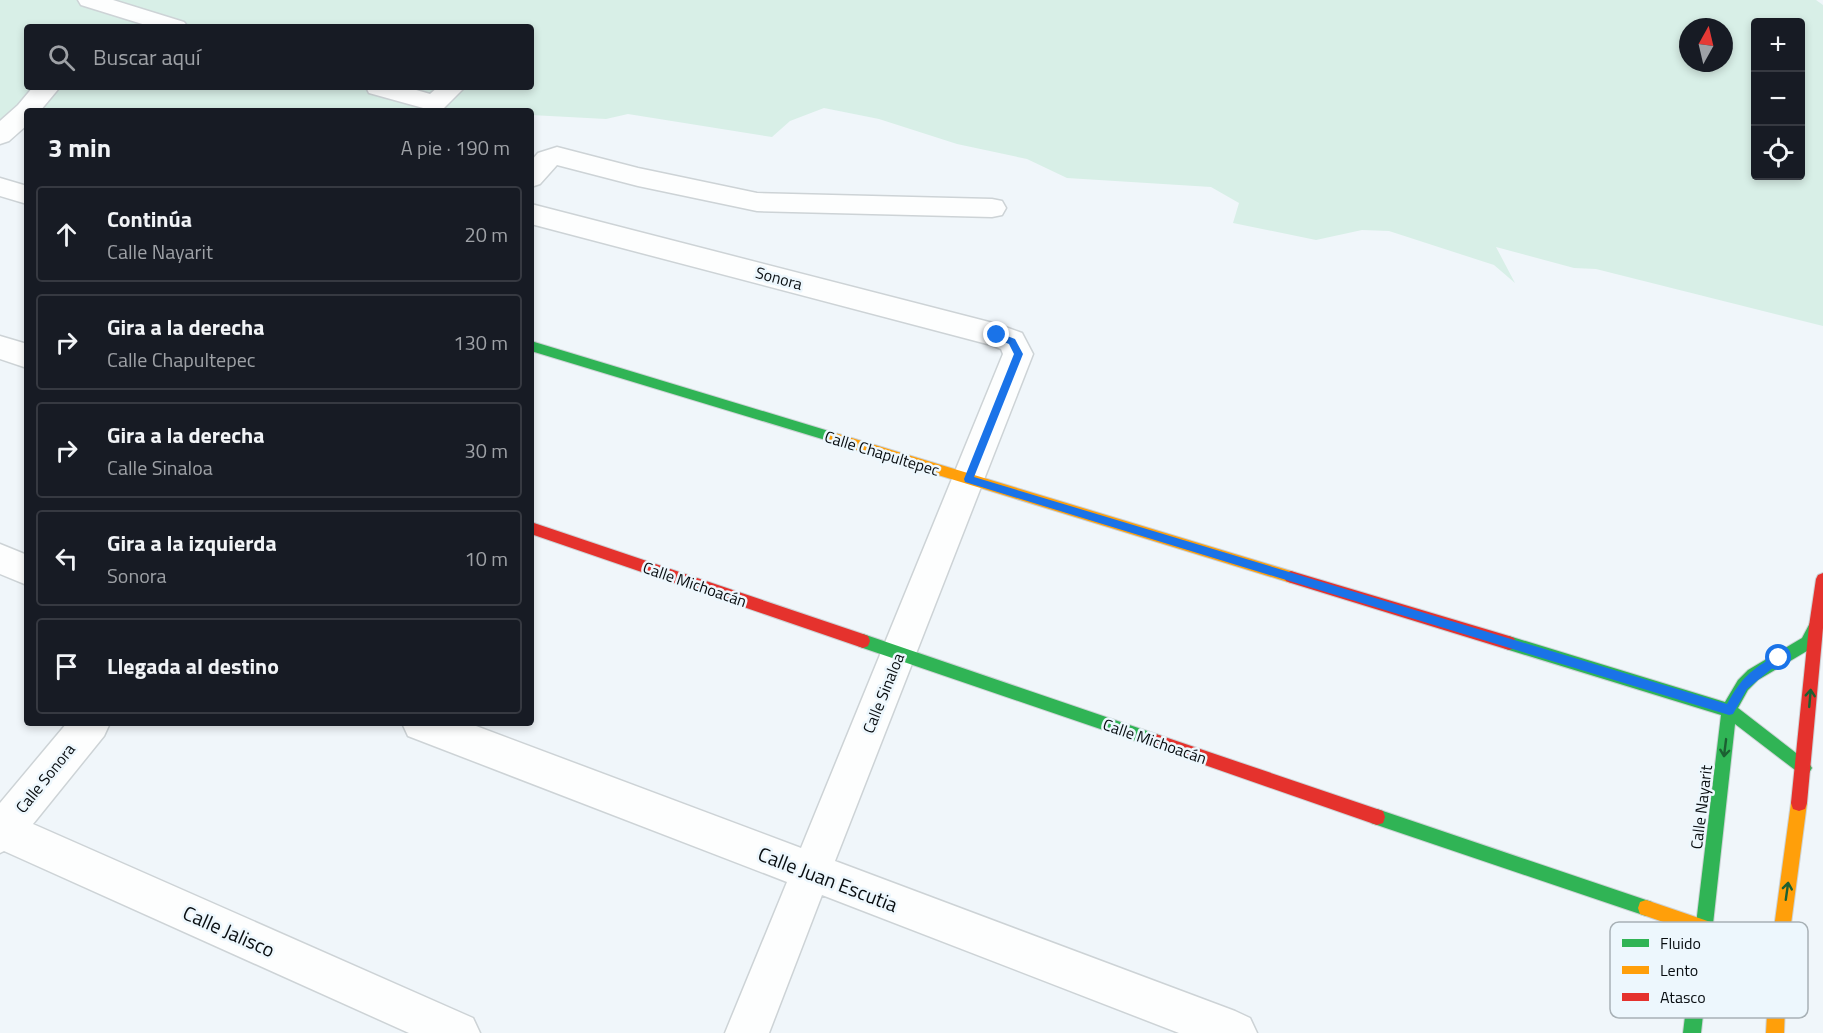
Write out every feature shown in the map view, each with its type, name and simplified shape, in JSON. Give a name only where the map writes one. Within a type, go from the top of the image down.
[{"type":"street","points":[[89,0],[130,21],[153,24]]},
{"type":"street","points":[[130,21],[157,0]]},
{"type":"street","points":[[29,108],[45,90]]},
{"type":"street","points":[[388,90],[434,103],[449,90]]},
{"type":"street","points":[[0,135],[24,114]]},
{"type":"street","points":[[534,175],[548,159],[557,156],[638,177],[757,202],[992,208]]},
{"type":"street","points":[[0,187],[24,194]]},
{"type":"street","name":"Sonora","points":[[534,215],[997,335],[1012,341],[1018,354]]},
{"type":"street","points":[[0,347],[24,355]]},
{"type":"street","name":"Calle Chapultepec","points":[[534,347],[1729,710],[1804,768]]},
{"type":"street","name":"Calle Sinaloa","points":[[747,1033],[1018,354]]},
{"type":"street","name":"Calle Michoacán","points":[[534,529],[1684,922]]},
{"type":"street","points":[[0,559],[24,569]]},
{"type":"street","points":[[1783,922],[1804,768],[1816,626],[1823,579]]},
{"type":"street","name":"Calle Nayarit","points":[[1705,922],[1729,710],[1748,680],[1779,658],[1807,643],[1816,626]]},
{"type":"street","name":"Calle Sonora","points":[[1,831],[88,726]]},
{"type":"street","name":"Calle Juan Escutia","points":[[429,726],[1235,1033]]},
{"type":"street","name":"Calle Jalisco","points":[[1,831],[458,1033]]},
{"type":"street","name":"Calle Nayarit","points":[[1692,1033],[1694,1018]]},
{"type":"street","points":[[1775,1033],[1776,1018]]},
{"type":"green space","points":[[0,0],[1816,0],[1823,5],[1823,326],[1596,269],[1574,268],[1496,247],[1515,283],[1494,265],[1389,231],[1362,230],[1316,240],[1233,223],[1239,203],[1211,187],[1067,178],[1027,159],[957,144],[879,119],[824,108],[790,121],[772,137],[628,114],[606,119],[534,115],[534,108],[24,108],[24,127],[0,121]]},
{"type":"traffic: fast","points":[[534,347],[832,437]]},
{"type":"traffic: fast","points":[[1705,922],[1729,710],[1743,685],[1753,675],[1807,643],[1816,626]]},
{"type":"traffic: fast","points":[[863,641],[1156,741]]},
{"type":"traffic: fast","points":[[1509,643],[1729,710],[1804,768]]},
{"type":"traffic: fast","points":[[1377,817],[1646,908]]},
{"type":"traffic: fast","points":[[1692,1033],[1694,1018]]},
{"type":"traffic: slow","points":[[832,437],[1291,577]]},
{"type":"traffic: slow","points":[[1783,922],[1799,803]]},
{"type":"traffic: slow","points":[[1646,908],[1686,922]]},
{"type":"traffic: slow","points":[[1775,1033],[1776,1018]]},
{"type":"traffic: jam","points":[[534,529],[863,641]]},
{"type":"traffic: jam","points":[[1291,577],[1509,643]]},
{"type":"traffic: jam","points":[[1799,803],[1816,626],[1823,579]]},
{"type":"traffic: jam","points":[[1156,741],[1377,817]]},
{"type":"route","points":[[997,335],[1012,341],[1018,354],[968,479],[1729,710],[1743,685],[1753,675],[1779,658]]}]
